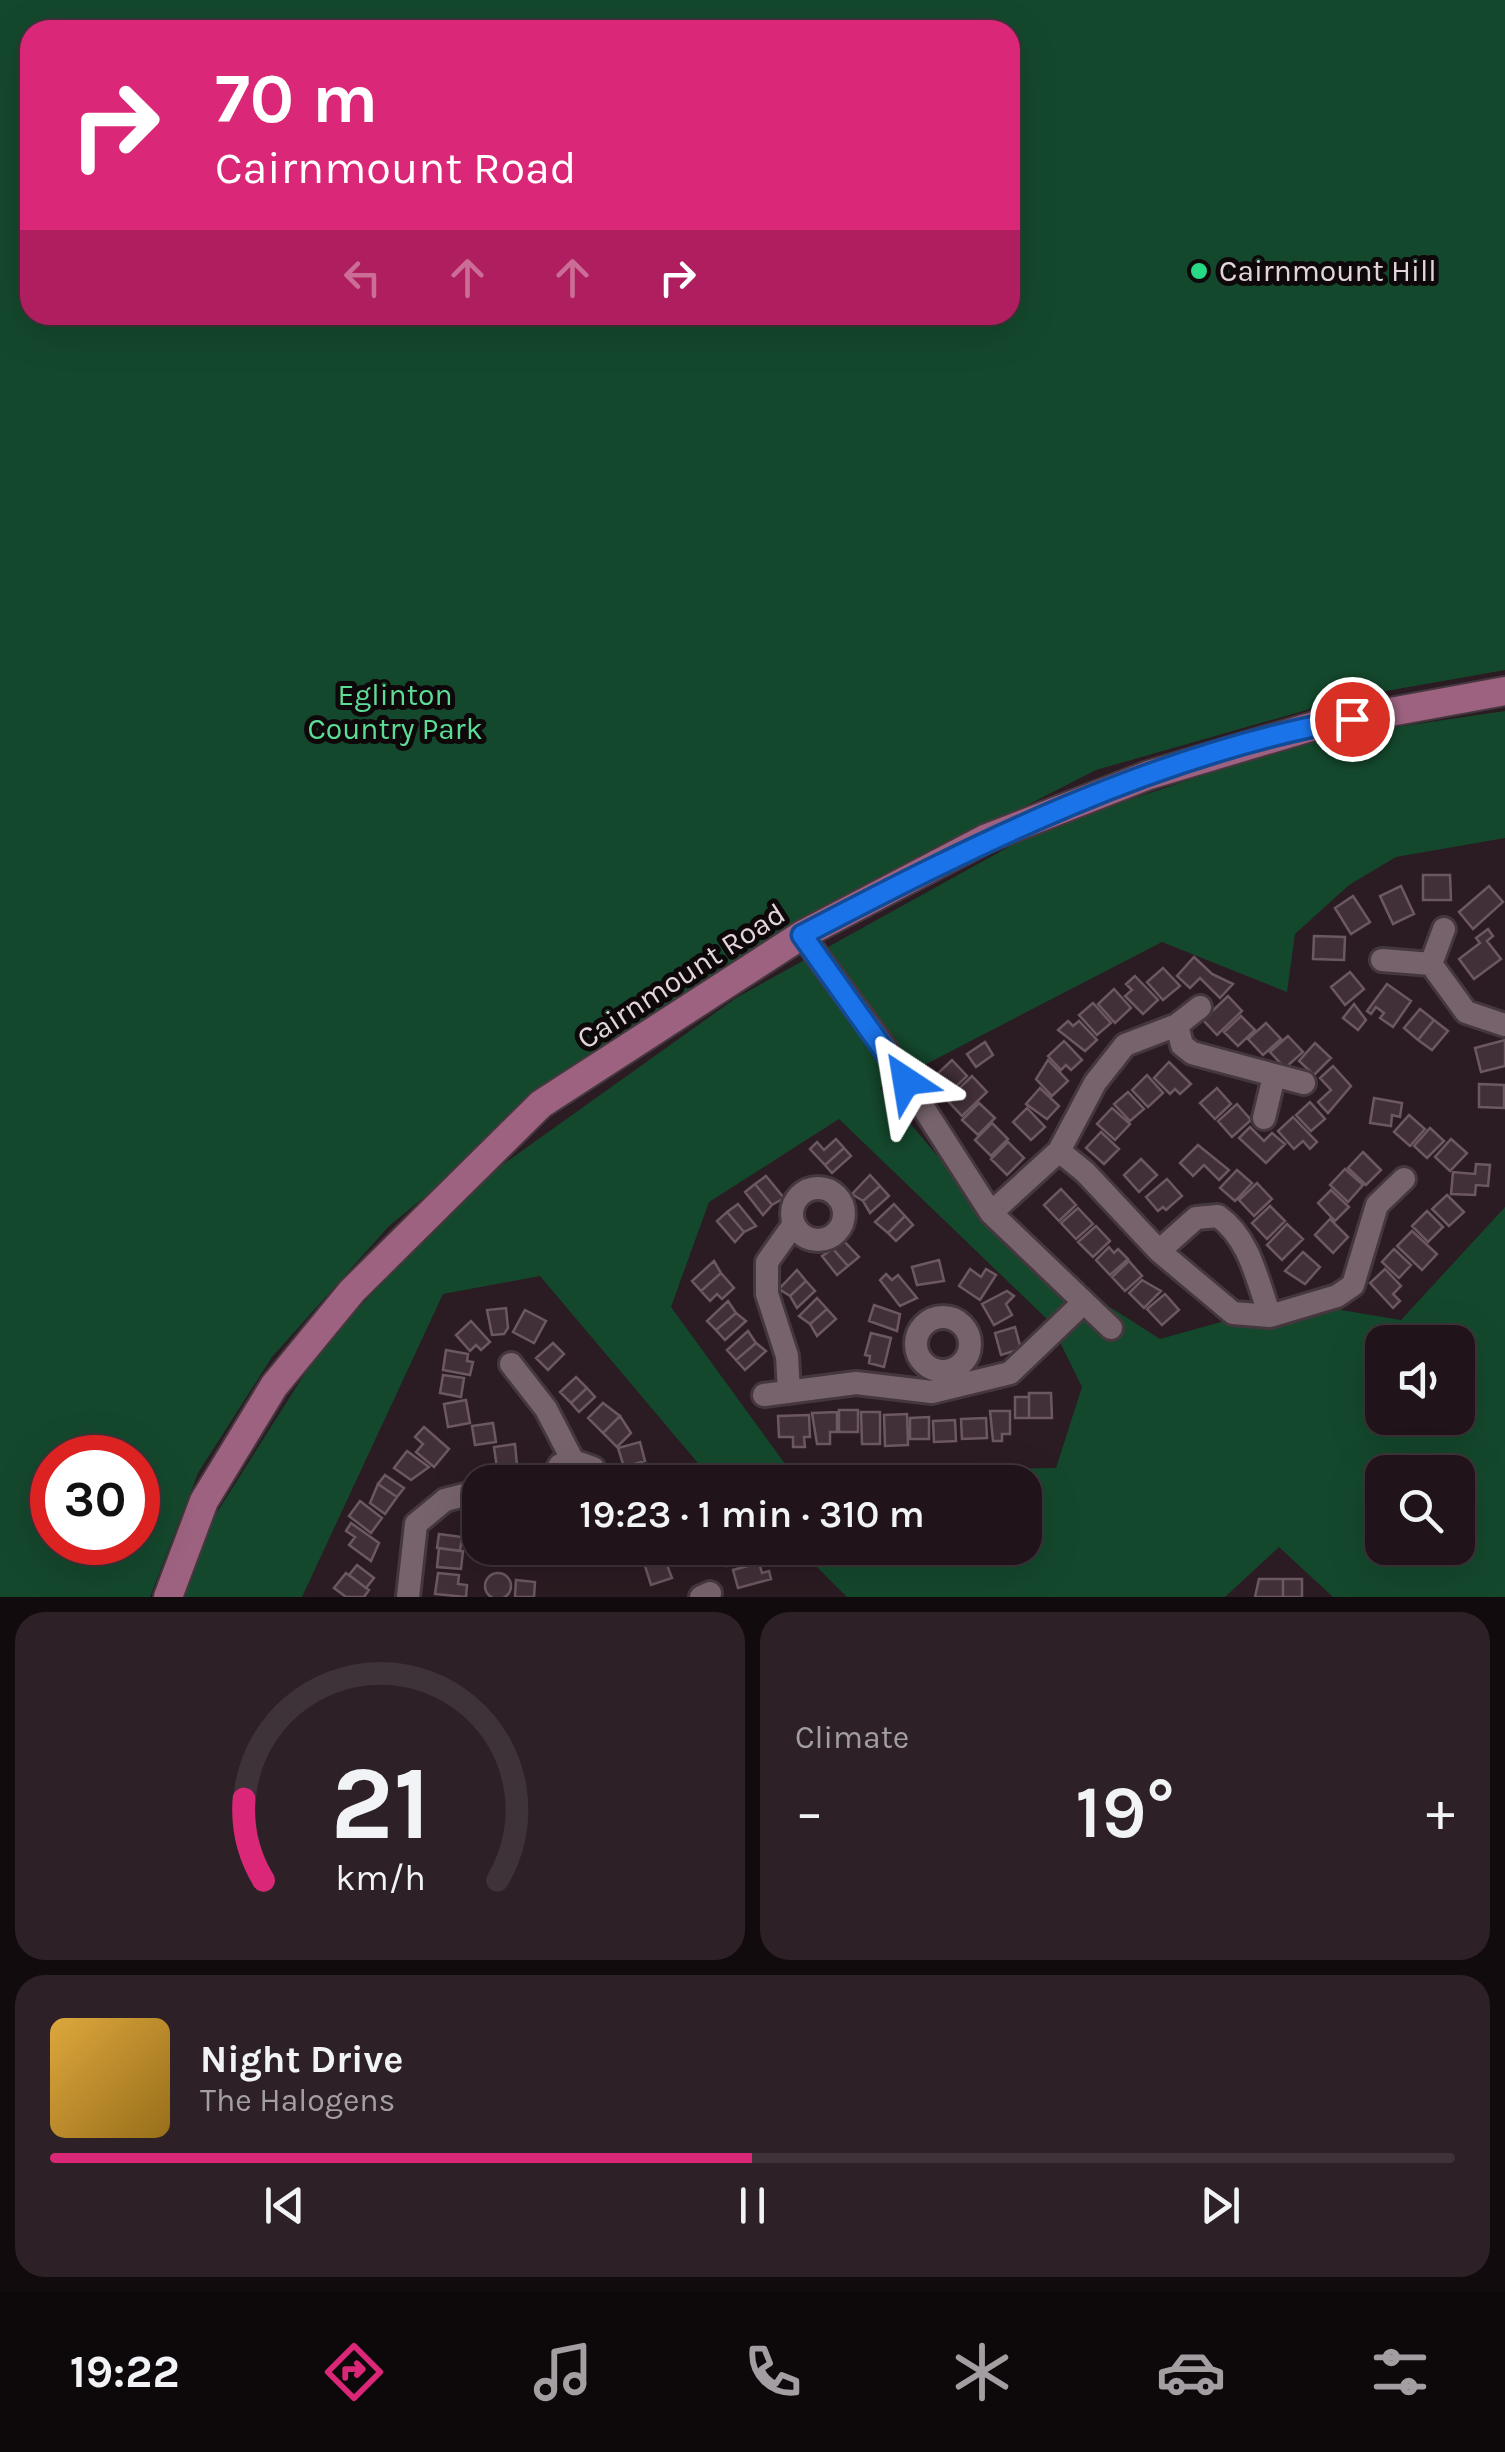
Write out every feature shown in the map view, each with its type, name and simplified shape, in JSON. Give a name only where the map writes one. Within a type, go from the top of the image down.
[{"type":"main road","name":"Cairnmount Road","points":[[168,1597],[204,1501],[274,1386],[352,1292],[541,1104],[802,935],[987,838],[1149,775],[1314,726],[1505,691]]},
{"type":"street","points":[[1431,964],[1444,928]]},
{"type":"street","points":[[802,935],[885,1048],[991,1213],[1111,1328]]},
{"type":"street","points":[[1382,960],[1431,964],[1466,1012],[1505,1026]]},
{"type":"street","points":[[991,1213],[1058,1151],[1095,1083],[1125,1045],[1177,1025],[1200,1007]]},
{"type":"street","points":[[1177,1025],[1182,1044],[1192,1053],[1304,1082]]},
{"type":"street","points":[[1264,1118],[1274,1076]]},
{"type":"street","points":[[1058,1151],[1085,1172],[1159,1251],[1233,1313],[1270,1316],[1337,1296],[1353,1285],[1378,1205],[1404,1180]]},
{"type":"street","points":[[1159,1251],[1196,1218],[1218,1216],[1235,1228],[1244,1243],[1270,1316]]},
{"type":"street","points":[[789,1392],[787,1356],[767,1294],[767,1262],[794,1224]]},
{"type":"street","points":[[764,1395],[856,1383],[934,1381],[1010,1373],[1082,1304]]},
{"type":"street","points":[[511,1364],[546,1409],[573,1461]]},
{"type":"street","points":[[560,1465],[573,1461],[584,1465]]},
{"type":"street","points":[[408,1597],[416,1524],[445,1500],[462,1495]]},
{"type":"green space","name":"Eglinton Country Park","points":[[0,0],[1505,0],[1505,670],[1352,697],[1096,770],[779,931],[597,1056],[389,1226],[272,1357],[198,1473],[150,1597],[0,1597]]},
{"type":"green space","points":[[1505,711],[1505,838],[1396,857],[1349,885],[1295,934],[1287,992],[1162,942],[880,1088],[1013,1245],[1160,1339],[1293,1302],[1401,1320],[1505,1207],[1505,1597],[1333,1597],[1279,1547],[1225,1597],[847,1597],[815,1565],[1042,1565],[1042,1468],[1056,1468],[1082,1387],[1050,1322],[839,1119],[709,1202],[671,1307],[786,1465],[700,1465],[540,1276],[443,1294],[302,1597],[183,1597],[202,1536],[321,1348],[474,1185],[736,998],[1039,830],[1308,740]]},
{"type":"building","points":[[1423,875],[1450,875],[1451,900],[1423,900]]},
{"type":"building","points":[[1401,886],[1414,914],[1393,924],[1380,896]]},
{"type":"building","points":[[1489,886],[1503,902],[1473,929],[1459,912]]},
{"type":"building","points":[[1353,896],[1370,922],[1351,934],[1335,908]]},
{"type":"building","points":[[1488,929],[1493,936],[1487,941],[1501,959],[1474,979],[1459,959],[1480,943],[1476,938]]},
{"type":"building","points":[[1314,936],[1345,937],[1344,960],[1313,959]]},
{"type":"building","points":[[1194,957],[1212,974],[1233,984],[1220,998],[1200,978],[1190,988],[1177,976]]},
{"type":"building","points":[[1163,968],[1180,986],[1163,1000],[1147,982]]},
{"type":"building","points":[[1350,972],[1364,989],[1345,1005],[1331,987]]},
{"type":"building","points":[[1135,976],[1158,1000],[1143,1014],[1125,996],[1132,990],[1126,984]]},
{"type":"building","points":[[1387,984],[1411,1001],[1393,1027],[1380,1018],[1384,1013],[1376,1007],[1371,1014],[1367,1011]]},
{"type":"building","points":[[1114,989],[1131,1008],[1115,1023],[1098,1004]]},
{"type":"building","points":[[1228,996],[1242,1011],[1217,1035],[1203,1020]]},
{"type":"building","points":[[1093,1003],[1111,1023],[1097,1035],[1079,1015]]},
{"type":"building","points":[[1354,1004],[1366,1020],[1358,1030],[1343,1018]]},
{"type":"building","points":[[1420,1009],[1434,1020],[1418,1040],[1404,1028]]},
{"type":"building","points":[[1241,1016],[1255,1030],[1238,1046],[1224,1032]]},
{"type":"building","points":[[1434,1020],[1448,1031],[1432,1050],[1418,1040]]},
{"type":"building","points":[[1068,1021],[1073,1026],[1079,1021],[1097,1040],[1085,1051],[1058,1030]]},
{"type":"building","points":[[1266,1023],[1281,1039],[1263,1055],[1248,1039]]},
{"type":"building","points":[[1288,1036],[1303,1052],[1285,1068],[1270,1052]]},
{"type":"building","points":[[1505,1040],[1505,1066],[1481,1072],[1475,1048]]},
{"type":"building","points":[[1064,1041],[1082,1060],[1071,1070],[1066,1065],[1061,1070],[1048,1056]]},
{"type":"building","points":[[985,1042],[993,1055],[976,1067],[967,1054]]},
{"type":"building","points":[[1315,1043],[1331,1058],[1314,1075],[1299,1061]]},
{"type":"building","points":[[952,1060],[967,1076],[949,1093],[934,1077]]},
{"type":"building","points":[[1048,1060],[1068,1081],[1052,1096],[1036,1079]]},
{"type":"building","points":[[1169,1062],[1191,1084],[1180,1094],[1175,1089],[1170,1094],[1154,1078]]},
{"type":"building","points":[[1333,1066],[1351,1086],[1328,1113],[1318,1102],[1331,1090],[1320,1078]]},
{"type":"building","points":[[1147,1075],[1163,1093],[1148,1107],[1132,1090]]},
{"type":"building","points":[[972,1076],[987,1092],[962,1116],[947,1100]]},
{"type":"building","points":[[1479,1084],[1504,1085],[1504,1108],[1479,1107]]},
{"type":"building","points":[[1040,1088],[1059,1106],[1047,1119],[1026,1104]]},
{"type":"building","points":[[1217,1088],[1231,1104],[1215,1119],[1200,1103]]},
{"type":"building","points":[[1128,1092],[1144,1109],[1130,1121],[1114,1104]]},
{"type":"building","points":[[1374,1098],[1402,1103],[1400,1117],[1392,1115],[1391,1126],[1370,1123]]},
{"type":"building","points":[[1310,1102],[1325,1119],[1311,1131],[1296,1115]]},
{"type":"building","points":[[979,1103],[995,1118],[978,1135],[962,1120]]},
{"type":"building","points":[[1237,1104],[1251,1120],[1232,1137],[1218,1121]]},
{"type":"building","points":[[1027,1108],[1045,1127],[1031,1140],[1013,1122]]},
{"type":"building","points":[[1112,1108],[1130,1124],[1115,1140],[1097,1124]]},
{"type":"building","points":[[1409,1115],[1425,1129],[1410,1146],[1394,1132]]},
{"type":"building","points":[[1293,1117],[1317,1142],[1310,1149],[1303,1141],[1294,1149],[1278,1131]]},
{"type":"building","points":[[992,1123],[1008,1139],[991,1156],[975,1140]]},
{"type":"building","points":[[1250,1127],[1264,1141],[1272,1133],[1285,1144],[1266,1163],[1239,1138]]},
{"type":"building","points":[[1430,1128],[1444,1141],[1427,1158],[1414,1146]]},
{"type":"building","points":[[1101,1132],[1119,1149],[1104,1164],[1086,1148]]},
{"type":"building","points":[[836,1139],[844,1148],[825,1165],[810,1149],[817,1142],[824,1150]]},
{"type":"building","points":[[1451,1139],[1467,1153],[1450,1171],[1435,1157]]},
{"type":"building","points":[[1008,1142],[1024,1158],[1007,1175],[991,1159]]},
{"type":"building","points":[[1198,1145],[1229,1170],[1219,1180],[1204,1165],[1193,1176],[1180,1163]]},
{"type":"building","points":[[844,1148],[851,1156],[832,1173],[825,1165]]},
{"type":"building","points":[[1363,1152],[1381,1170],[1366,1185],[1348,1168]]},
{"type":"building","points":[[1141,1159],[1157,1175],[1139,1192],[1124,1175]]},
{"type":"building","points":[[1476,1164],[1490,1165],[1488,1186],[1476,1185],[1475,1195],[1451,1194],[1453,1172],[1475,1174]]},
{"type":"building","points":[[1345,1169],[1363,1185],[1348,1202],[1330,1185]]},
{"type":"building","points":[[1237,1170],[1252,1183],[1235,1201],[1220,1188]]},
{"type":"building","points":[[870,1175],[880,1186],[863,1201],[852,1194]]},
{"type":"building","points":[[766,1176],[784,1198],[772,1205],[755,1184]]},
{"type":"building","points":[[1167,1179],[1182,1196],[1166,1210],[1163,1207],[1158,1211],[1146,1197]]},
{"type":"building","points":[[1257,1183],[1272,1199],[1254,1216],[1239,1200]]},
{"type":"building","points":[[755,1184],[772,1205],[763,1215],[745,1192]]},
{"type":"building","points":[[880,1186],[889,1196],[870,1213],[863,1201]]},
{"type":"building","points":[[1061,1189],[1076,1205],[1059,1221],[1044,1205]]},
{"type":"building","points":[[1331,1190],[1349,1207],[1335,1221],[1318,1203]]},
{"type":"building","points":[[1447,1195],[1464,1212],[1449,1226],[1432,1209]]},
{"type":"building","points":[[738,1204],[756,1226],[744,1232],[727,1212]]},
{"type":"building","points":[[894,1204],[905,1216],[888,1233],[875,1222]]},
{"type":"building","points":[[1270,1206],[1285,1221],[1267,1239],[1252,1223]]},
{"type":"building","points":[[1078,1208],[1093,1224],[1076,1239],[1061,1223]]},
{"type":"building","points":[[1427,1211],[1443,1227],[1428,1242],[1412,1226]]},
{"type":"building","points":[[727,1212],[744,1232],[735,1242],[717,1221]]},
{"type":"building","points":[[905,1216],[913,1225],[896,1241],[888,1233]]},
{"type":"building","points":[[1330,1219],[1348,1237],[1333,1253],[1315,1235]]},
{"type":"building","points":[[1287,1224],[1303,1239],[1282,1260],[1267,1245]]},
{"type":"building","points":[[1096,1226],[1110,1241],[1093,1257],[1078,1242]]},
{"type":"building","points":[[1412,1231],[1437,1254],[1422,1270],[1397,1246]]},
{"type":"building","points":[[841,1238],[859,1257],[848,1266],[833,1249]]},
{"type":"building","points":[[1109,1247],[1114,1253],[1118,1249],[1128,1259],[1110,1275],[1096,1260]]},
{"type":"building","points":[[833,1249],[848,1266],[837,1275],[822,1256]]},
{"type":"building","points":[[1394,1249],[1411,1265],[1399,1278],[1382,1262]]},
{"type":"building","points":[[1303,1252],[1320,1267],[1305,1284],[1285,1271]]},
{"type":"building","points":[[939,1260],[944,1281],[917,1285],[912,1267]]},
{"type":"building","points":[[714,1261],[721,1273],[701,1291],[692,1281]]},
{"type":"building","points":[[1129,1261],[1142,1276],[1125,1291],[1112,1277]]},
{"type":"building","points":[[970,1269],[981,1277],[986,1269],[996,1275],[980,1300],[959,1286]]},
{"type":"building","points":[[1385,1269],[1401,1286],[1393,1294],[1400,1301],[1393,1308],[1370,1283]]},
{"type":"building","points":[[797,1270],[806,1281],[790,1296],[779,1289]]},
{"type":"building","points":[[721,1273],[734,1288],[722,1299],[717,1294],[710,1301],[701,1291]]},
{"type":"building","points":[[886,1274],[892,1280],[898,1275],[917,1298],[900,1306],[880,1280]]},
{"type":"building","points":[[1142,1280],[1161,1291],[1144,1308],[1129,1293]]},
{"type":"building","points":[[806,1281],[815,1291],[797,1308],[790,1296]]},
{"type":"building","points":[[1007,1291],[1014,1296],[1006,1304],[1012,1315],[994,1325],[982,1304]]},
{"type":"building","points":[[1165,1294],[1179,1310],[1162,1325],[1147,1309]]},
{"type":"building","points":[[817,1298],[827,1309],[810,1324],[799,1316]]},
{"type":"building","points":[[728,1301],[736,1313],[716,1330],[707,1321]]},
{"type":"building","points":[[874,1305],[900,1314],[897,1331],[869,1321]]},
{"type":"building","points":[[506,1308],[508,1328],[504,1334],[492,1335],[487,1310]]},
{"type":"building","points":[[827,1309],[836,1319],[817,1336],[810,1324]]},
{"type":"building","points":[[525,1310],[546,1321],[534,1343],[513,1332]]},
{"type":"building","points":[[736,1313],[746,1321],[725,1340],[716,1330]]},
{"type":"building","points":[[471,1321],[490,1342],[481,1350],[476,1345],[470,1351],[456,1335]]},
{"type":"building","points":[[1015,1327],[1021,1349],[1001,1355],[995,1333]]},
{"type":"building","points":[[748,1331],[756,1343],[736,1360],[727,1350]]},
{"type":"building","points":[[871,1333],[891,1338],[884,1367],[869,1363],[870,1356],[865,1355]]},
{"type":"building","points":[[553,1343],[564,1354],[548,1370],[536,1358]]},
{"type":"building","points":[[756,1343],[766,1351],[745,1370],[736,1360]]},
{"type":"building","points":[[446,1350],[468,1354],[467,1361],[473,1362],[470,1375],[443,1370]]},
{"type":"building","points":[[443,1375],[464,1378],[461,1397],[440,1393]]},
{"type":"building","points":[[576,1377],[587,1388],[571,1403],[560,1392]]},
{"type":"building","points":[[587,1388],[595,1397],[579,1412],[571,1403]]},
{"type":"building","points":[[1029,1393],[1051,1393],[1052,1418],[1029,1418]]},
{"type":"building","points":[[1015,1397],[1029,1397],[1029,1418],[1015,1418]]},
{"type":"building","points":[[466,1400],[470,1423],[448,1427],[444,1404]]},
{"type":"building","points":[[603,1403],[620,1416],[603,1433],[588,1418]]},
{"type":"building","points":[[839,1410],[858,1410],[858,1432],[839,1432]]},
{"type":"building","points":[[990,1411],[1010,1411],[1010,1434],[1002,1434],[1002,1441],[993,1441]]},
{"type":"building","points":[[837,1412],[837,1432],[830,1432],[830,1444],[817,1444],[812,1413]]},
{"type":"building","points":[[861,1412],[880,1412],[880,1444],[862,1444]]},
{"type":"building","points":[[907,1414],[908,1445],[885,1446],[884,1415]]},
{"type":"building","points":[[809,1415],[810,1437],[804,1437],[805,1447],[793,1447],[793,1437],[779,1437],[778,1416]]},
{"type":"building","points":[[620,1416],[631,1433],[617,1447],[603,1433]]},
{"type":"building","points":[[929,1417],[929,1439],[910,1439],[910,1418]]},
{"type":"building","points":[[986,1418],[987,1438],[962,1439],[961,1419]]},
{"type":"building","points":[[955,1420],[956,1441],[934,1442],[933,1421]]},
{"type":"building","points":[[493,1423],[496,1442],[475,1445],[472,1426]]},
{"type":"building","points":[[424,1427],[449,1449],[434,1467],[416,1452],[423,1444],[415,1437]]},
{"type":"building","points":[[640,1442],[645,1461],[623,1465],[618,1448]]},
{"type":"building","points":[[515,1444],[517,1465],[497,1465],[494,1447]]},
{"type":"building","points":[[407,1451],[429,1467],[411,1480],[394,1468]]},
{"type":"building","points":[[385,1475],[404,1488],[397,1497],[378,1484]]},
{"type":"building","points":[[378,1484],[397,1497],[385,1514],[370,1503]]},
{"type":"building","points":[[360,1501],[382,1518],[371,1533],[349,1516]]},
{"type":"building","points":[[351,1523],[379,1543],[371,1561],[349,1545],[355,1537],[346,1531]]},
{"type":"building","points":[[439,1534],[462,1537],[460,1551],[437,1548]]},
{"type":"building","points":[[439,1548],[462,1551],[461,1569],[437,1567]]},
{"type":"building","points":[[357,1565],[374,1578],[366,1588],[349,1575]]},
{"type":"building","points":[[667,1565],[672,1578],[651,1585],[645,1566]]},
{"type":"building","points":[[760,1565],[762,1573],[769,1571],[771,1579],[738,1588],[733,1570]]},
{"type":"building","points":[[346,1573],[369,1590],[364,1597],[346,1597],[334,1588]]},
{"type":"building","points":[[438,1573],[459,1575],[458,1584],[467,1585],[466,1597],[435,1594]]},
{"type":"building","points":[[493,1574],[503,1574],[510,1581],[510,1591],[504,1597],[492,1597],[486,1591],[486,1581]]},
{"type":"building","points":[[1259,1579],[1283,1579],[1283,1597],[1255,1597]]},
{"type":"building","points":[[1283,1579],[1302,1579],[1302,1597],[1283,1597]]},
{"type":"building","points":[[516,1580],[535,1582],[534,1597],[515,1597]]},
{"type":"place","name":"Cairnmount Hill","points":[[1199,271]]},
{"type":"route","points":[[906,1081],[802,935],[987,838],[1149,775],[1314,726],[1352,719]]}]
